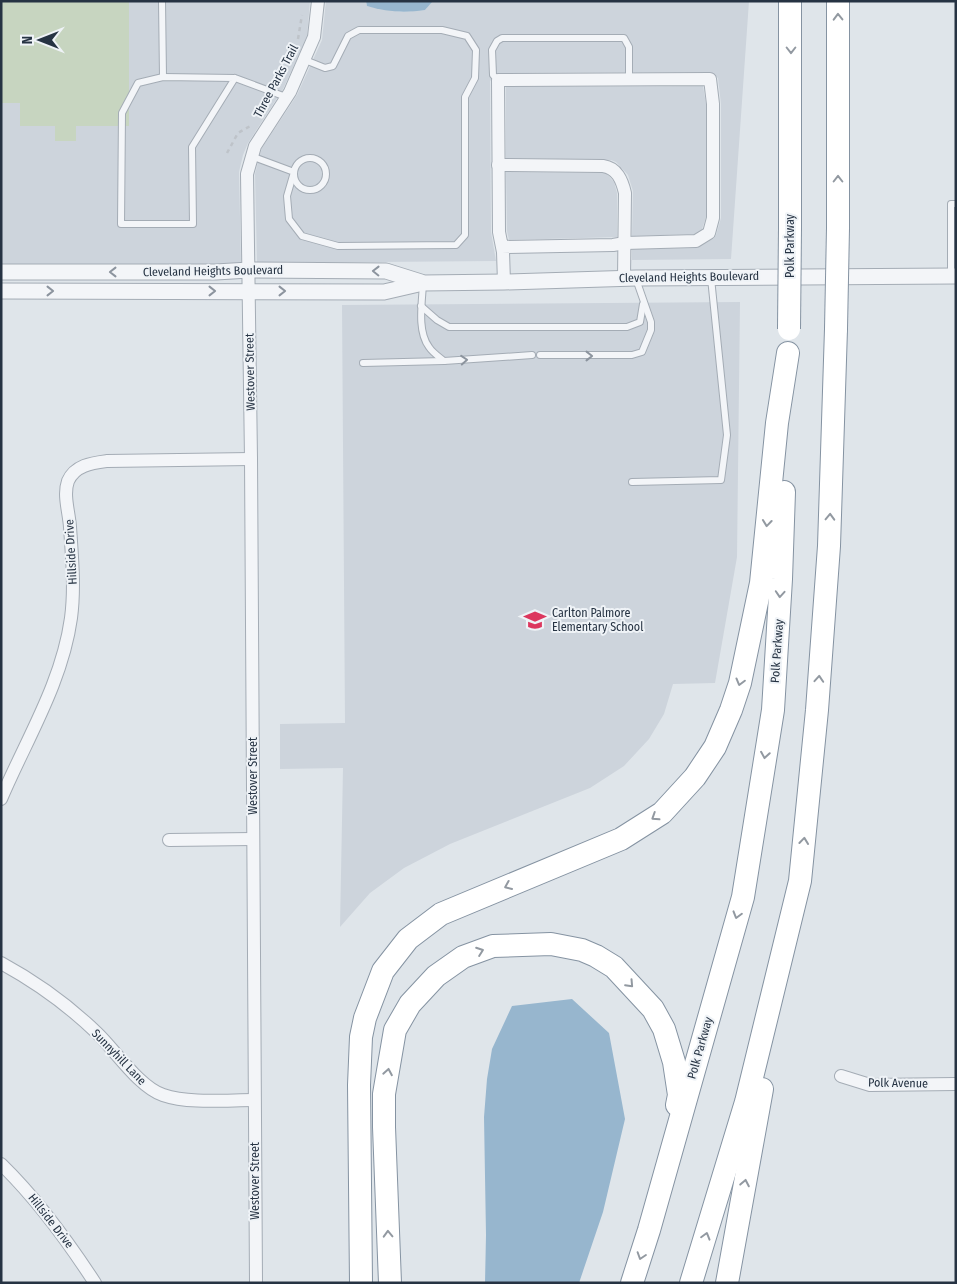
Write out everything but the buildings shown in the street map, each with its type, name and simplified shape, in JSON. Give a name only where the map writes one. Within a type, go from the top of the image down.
[{"type":"highway","name":"Polk Parkway","points":[[632,1283],[649,1230],[743,897],[771,720],[781,580],[789,329],[790,1]]},
{"type":"highway","points":[[727,1283],[800,881],[817,710],[829,546],[836,329],[838,1]]},
{"type":"highway","points":[[361,1283],[359,1085],[361,1037],[365,1018],[383,971],[408,939],[441,914],[621,839],[662,813],[695,778],[715,746],[731,710],[740,683],[761,583],[777,423],[788,353]]},
{"type":"highway","points":[[692,1283],[746,1102],[800,881]]},
{"type":"highway","points":[[390,1283],[384,1094],[395,1030],[410,1004],[436,976],[463,957],[493,946],[551,944],[582,950],[596,956],[614,967],[653,1009],[664,1029],[674,1062],[679,1095],[649,1230]]},
{"type":"street","name":"Westover Street","points":[[256,1283],[252,459],[247,174],[255,146],[286,97],[305,60],[314,37],[318,8]]},
{"type":"street","points":[[502,247],[696,241],[709,233],[713,218],[713,104],[710,79],[498,80],[499,232],[504,282]]},
{"type":"street","points":[[498,165],[610,167],[622,179],[625,193],[625,243],[630,278]]},
{"type":"street","name":"Cleveland Heights Boulevard","points":[[1,272],[216,272],[249,270],[386,272],[423,283]]},
{"type":"street","name":"Cleveland Heights Boulevard","points":[[1,291],[384,292],[423,283],[630,278],[954,276]]},
{"type":"street","name":"Hillside Drive","points":[[1,799],[17,761],[49,697],[66,644],[73,597],[70,525],[66,496],[69,478],[86,464],[107,461],[252,459]]},
{"type":"street","points":[[170,840],[253,839]]},
{"type":"street","name":"Sunnyhill Lane","points":[[1,963],[58,998],[98,1033],[146,1086],[161,1095],[191,1100],[254,1100]]},
{"type":"street","name":"Polk Avenue","points":[[841,1076],[870,1085],[956,1084]]},
{"type":"street","name":"Hillside Drive","points":[[1,1164],[28,1192],[64,1236],[95,1283]]},
{"type":"lane","points":[[162,1],[163,77]]},
{"type":"lane","points":[[294,172],[299,186],[308,190],[318,188],[325,179],[326,174],[322,163],[312,158],[299,162],[294,172],[287,196],[289,219],[302,236],[338,246],[446,246],[456,245],[465,235],[465,97],[475,78],[476,50],[467,36],[442,30],[359,30],[348,36],[332,66],[324,68],[305,60]]},
{"type":"lane","points":[[498,80],[493,75],[492,50],[497,41],[502,38],[624,38],[629,47],[629,80]]},
{"type":"lane","points":[[235,78],[192,147],[193,224],[121,224],[122,112],[138,83],[163,77],[235,78],[286,97]]},
{"type":"lane","points":[[251,156],[294,172]]},
{"type":"lane","points":[[954,276],[952,204],[956,204]]},
{"type":"lane","points":[[632,482],[721,480],[727,435],[711,277]]},
{"type":"lane","points":[[540,355],[632,355],[642,352],[651,330],[651,322],[630,278]]},
{"type":"lane","points":[[423,283],[421,306],[423,335],[429,347],[444,361]]},
{"type":"lane","points":[[421,306],[436,320],[449,327],[627,327],[640,322],[643,304]]},
{"type":"lane","points":[[363,362],[444,361],[532,355]]},
{"type":"path","name":"Three Parks Trail","points":[[298,39],[302,13],[318,8]]},
{"type":"path","name":"Three Parks Trail","points":[[272,92],[290,57]]},
{"type":"path","name":"Three Parks Trail","points":[[228,152],[238,133],[251,127],[256,120]]},
{"type":"shaded area","points":[[1,1],[310,1],[307,36],[298,57],[283,89],[248,143],[243,155],[239,172],[241,264],[1,265]]},
{"type":"shaded area","points":[[326,1],[366,1],[367,6],[401,12],[425,10],[433,1],[749,1],[731,259],[632,260],[632,249],[697,248],[713,239],[716,235],[721,218],[721,104],[718,78],[710,72],[498,73],[490,81],[491,232],[496,261],[257,263],[255,174],[259,158],[262,148],[297,95],[322,40]]},
{"type":"shaded area","points":[[703,86],[706,104],[706,217],[702,229],[694,234],[632,236],[633,191],[628,175],[616,162],[611,160],[506,158],[506,87]]},
{"type":"shaded area","points":[[506,172],[606,173],[614,182],[617,193],[617,237],[509,240],[507,231]]},
{"type":"shaded area","name":"Carlton Palmore Elementary School","points":[[740,302],[737,557],[715,683],[673,684],[664,714],[649,739],[624,766],[590,788],[450,844],[404,868],[370,893],[340,927],[343,768],[280,769],[280,724],[345,723],[342,305]]},
{"type":"green space","points":[[1,1],[129,2],[129,126],[76,126],[76,141],[55,141],[55,126],[20,126],[20,103],[1,103]]},
{"type":"water","points":[[366,1],[433,1],[425,10],[403,12],[381,10],[367,6]]},
{"type":"water","points":[[572,999],[609,1033],[625,1119],[603,1212],[579,1283],[485,1283],[484,1117],[492,1049],[512,1006]]},
{"type":"place","name":"Carlton Palmore Elementary School","points":[[535,620]]}]
